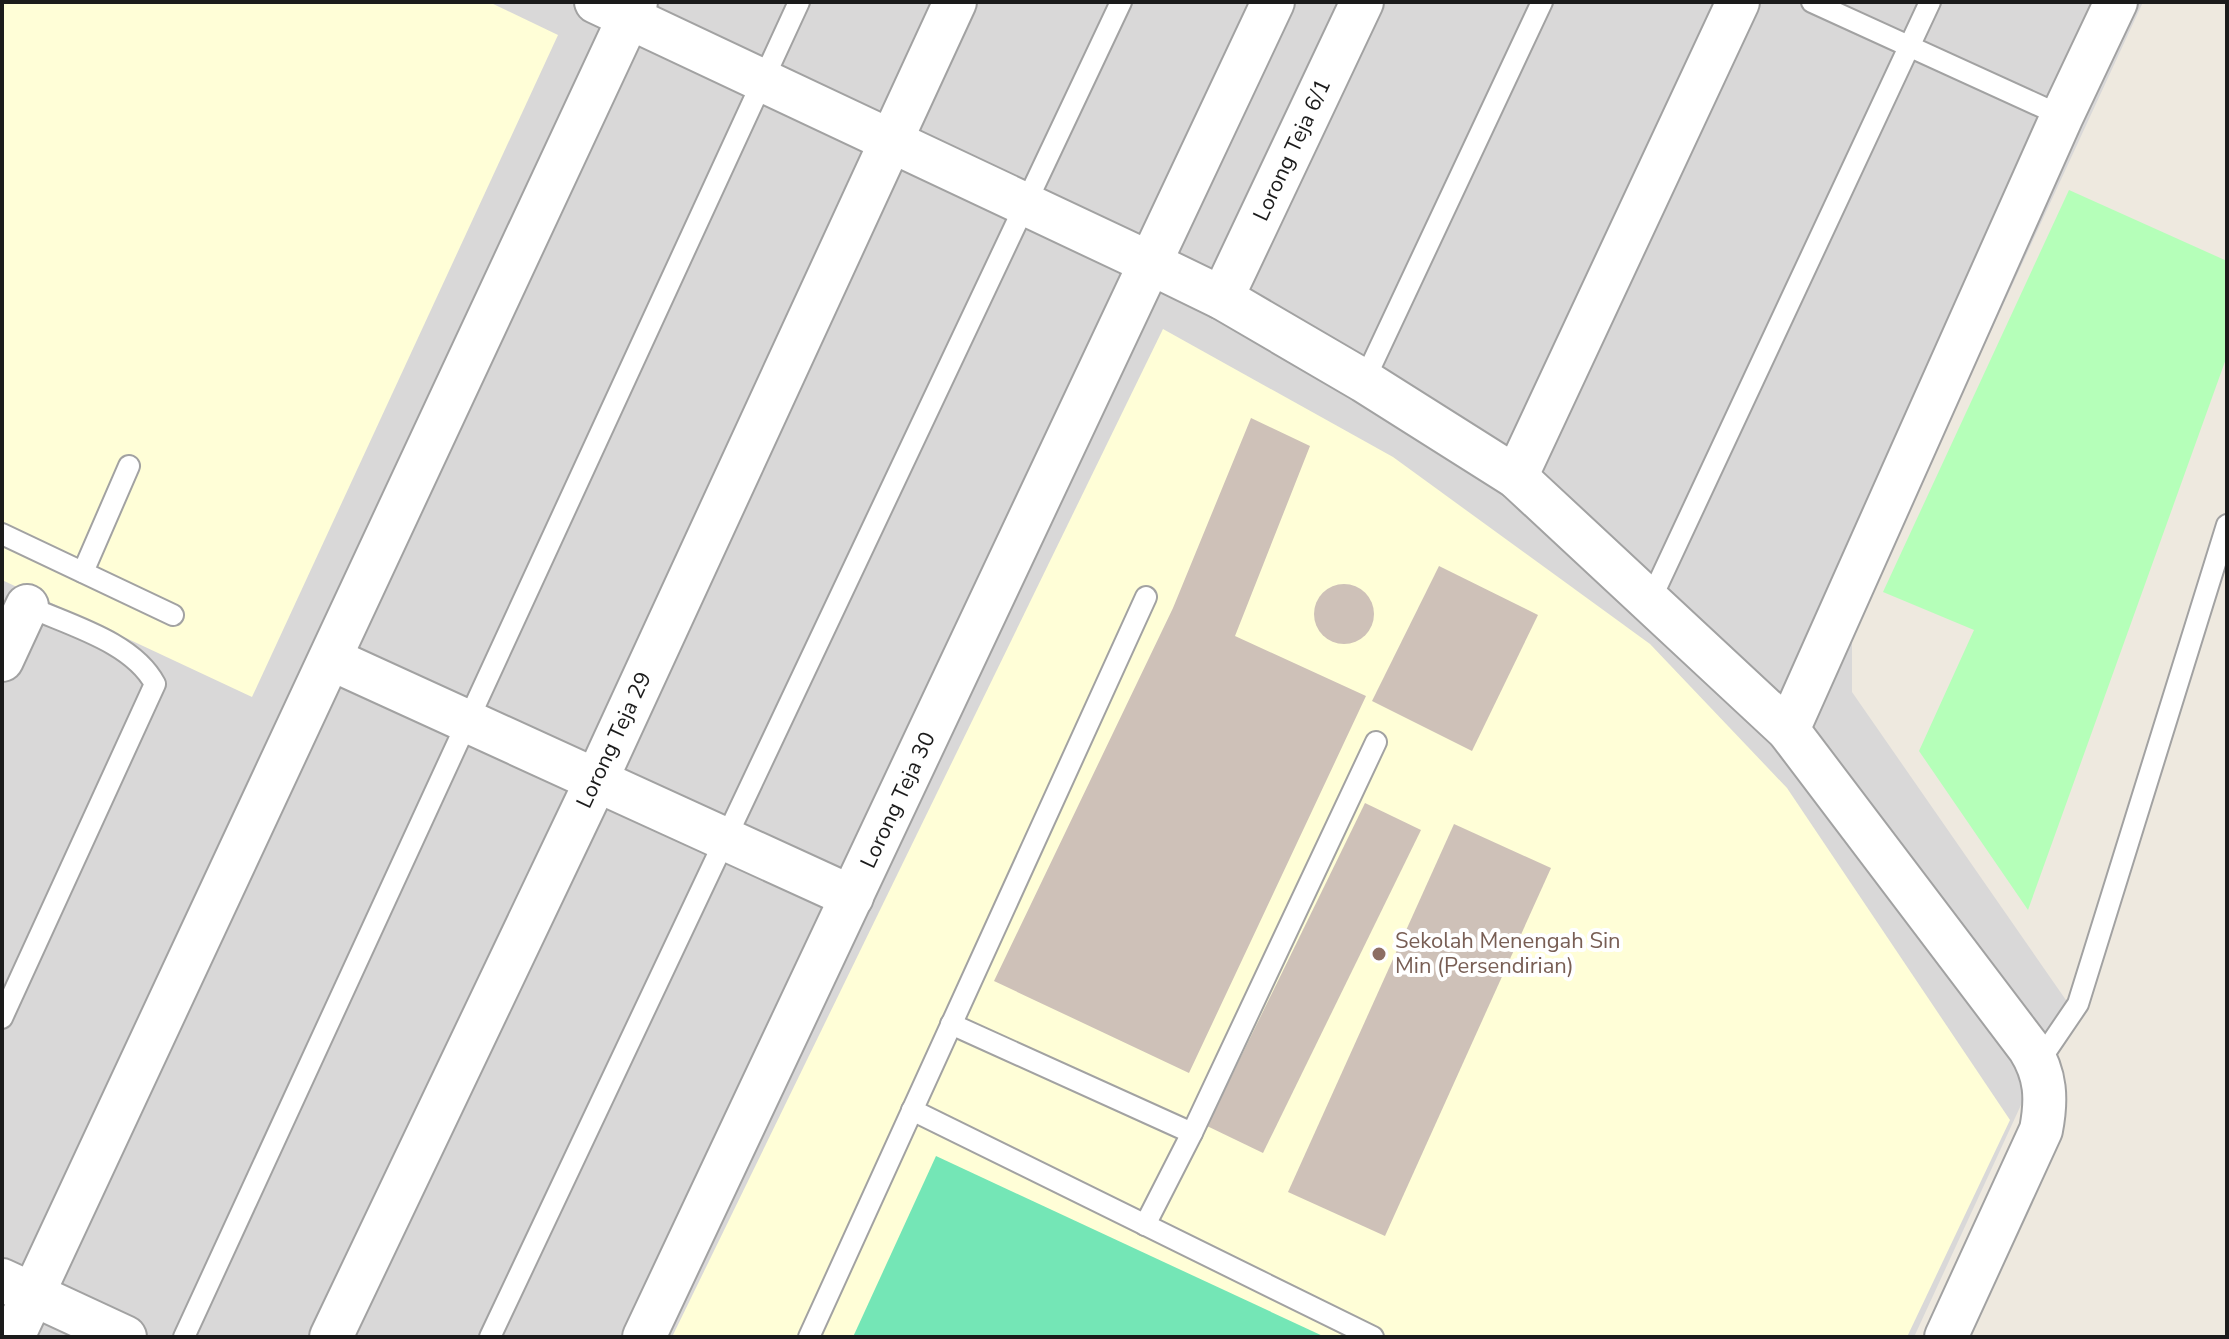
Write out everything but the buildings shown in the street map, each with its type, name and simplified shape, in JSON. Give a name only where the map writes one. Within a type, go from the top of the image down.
[{"type":"street","name":"Lorong Teja 29","points":[[331,1337],[596,781],[955,2]]},
{"type":"street","name":"Lorong Teja 30","points":[[644,1337],[1273,2]]},
{"type":"street","name":"Lorong Teja 6/1","points":[[1222,298],[1362,2]]},
{"type":"street","points":[[1516,477],[1738,2]]},
{"type":"street","points":[[1788,730],[2062,116],[2116,2]]},
{"type":"street","points":[[13,1337],[18,1287],[331,659],[620,7],[762,79],[1222,298],[1364,381],[1516,477],[1788,730],[2038,1063],[2046,1105],[2041,1130],[1946,1337]]},
{"type":"street","points":[[2,660],[27,606]]},
{"type":"street","points":[[331,659],[852,897]]},
{"type":"street","points":[[18,1287],[125,1337]]},
{"type":"lane","points":[[184,1337],[799,2]]},
{"type":"lane","points":[[490,1337],[1121,2]]},
{"type":"lane","points":[[1364,381],[1542,2]]},
{"type":"lane","points":[[1812,2],[2062,116]]},
{"type":"lane","points":[[1650,601],[1930,2]]},
{"type":"lane","points":[[83,572],[129,466]]},
{"type":"lane","points":[[2038,1063],[2078,1004],[2227,525]]},
{"type":"lane","points":[[2,534],[173,615]]},
{"type":"lane","points":[[809,1337],[1146,597]]},
{"type":"lane","points":[[2,1018],[155,684],[145,665],[123,651],[27,606]]},
{"type":"lane","points":[[1145,1225],[1192,1133],[1376,742]]},
{"type":"lane","points":[[951,1024],[1192,1133]]},
{"type":"lane","points":[[912,1110],[1373,1337]]},
{"type":"shaded area","points":[[2,2],[2143,2],[1852,632],[1852,692],[2068,1003],[1914,1337],[2,1337]]},
{"type":"shaded area","points":[[2,2],[489,2],[558,35],[252,697],[2,580]]},
{"type":"shaded area","name":"Sekolah Menengah Sin Min (Persendirian)","points":[[1163,329],[1393,457],[1650,644],[1787,788],[2010,1120],[1907,1337],[672,1337]]},
{"type":"green space","points":[[2069,190],[2227,261],[2227,356],[2028,910],[1919,751],[1974,630],[1883,592]]},
{"type":"green space","points":[[936,1156],[1325,1337],[853,1337]]},
{"type":"place","name":"Sekolah Menengah Sin Min (Persendirian)","points":[[1379,954]]}]
